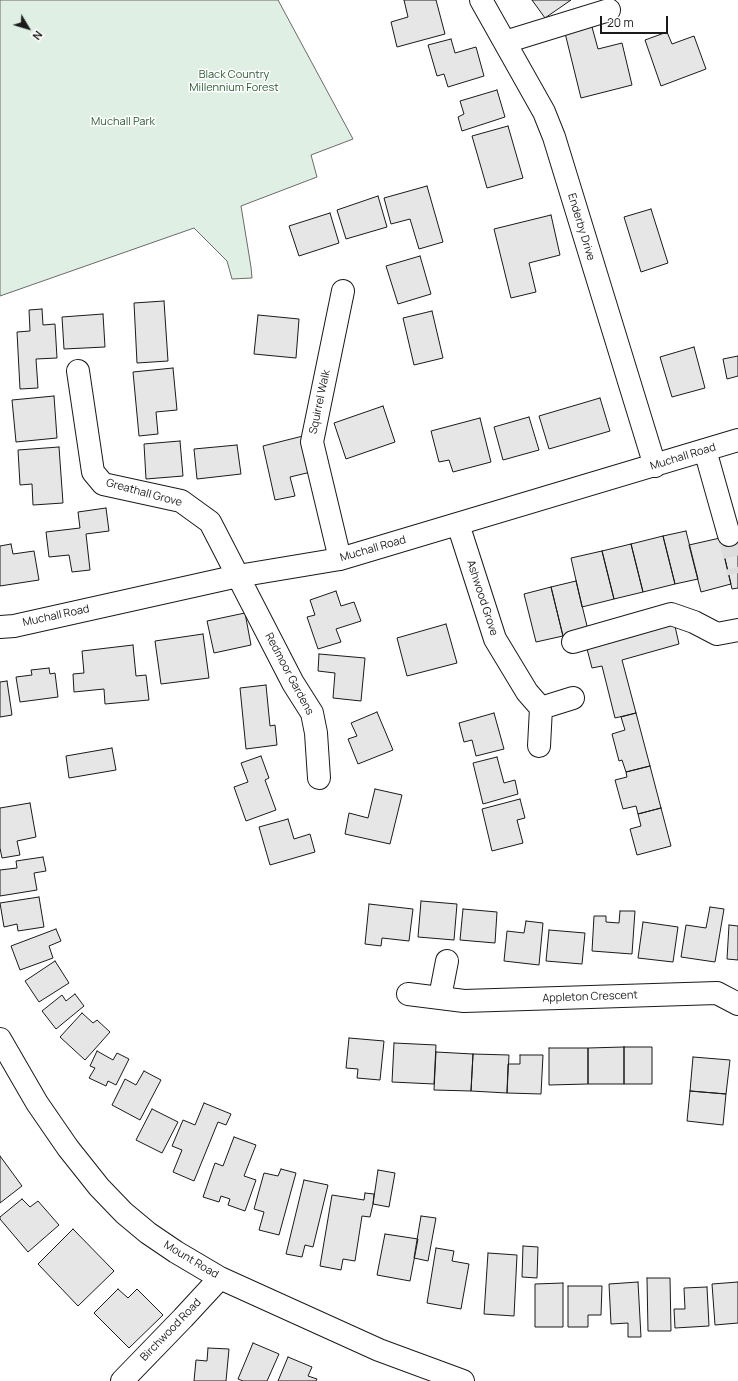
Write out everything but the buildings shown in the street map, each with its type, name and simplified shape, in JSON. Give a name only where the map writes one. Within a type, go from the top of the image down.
[{"type":"street","name":"Enderby Drive","points":[[481,0],[544,112],[554,137],[655,466]]},
{"type":"street","points":[[505,42],[609,10]]},
{"type":"street","name":"Squirrel Walk","points":[[340,560],[312,442],[343,291]]},
{"type":"street","name":"Greathall Grove","points":[[78,371],[93,472],[103,484],[181,500],[210,522],[238,576]]},
{"type":"street","name":"Muchall Road","points":[[0,627],[14,626],[238,576],[340,560],[738,440]]},
{"type":"street","points":[[705,450],[729,535]]},
{"type":"street","name":"Ashwood Grove","points":[[458,524],[495,639],[527,692],[541,708]]},
{"type":"street","name":"Redmoor Gardens","points":[[238,576],[293,683],[312,713],[316,733],[318,778]]},
{"type":"street","points":[[573,642],[671,614],[694,622],[717,634],[738,630]]},
{"type":"street","points":[[538,746],[541,708],[573,698]]},
{"type":"street","points":[[440,997],[447,961]]},
{"type":"street","name":"Appleton Crescent","points":[[408,994],[464,1001],[717,993],[738,1004]]},
{"type":"street","name":"Mount Road","points":[[0,1039],[37,1103],[68,1148],[99,1187],[124,1213],[148,1233],[176,1252],[220,1278],[379,1350],[463,1381]]},
{"type":"street","name":"Birchwood Road","points":[[122,1381],[184,1318],[220,1278]]},
{"type":"green space","name":"Muchall Park","points":[[0,0],[278,0],[353,139],[311,155],[317,177],[241,206],[252,278],[232,279],[227,261],[194,228],[0,296]]},
{"type":"tunnel","points":[[729,535],[738,573]]},
{"type":"park label","name":"Black Country Millennium Forest","points":[[234,81]]}]
